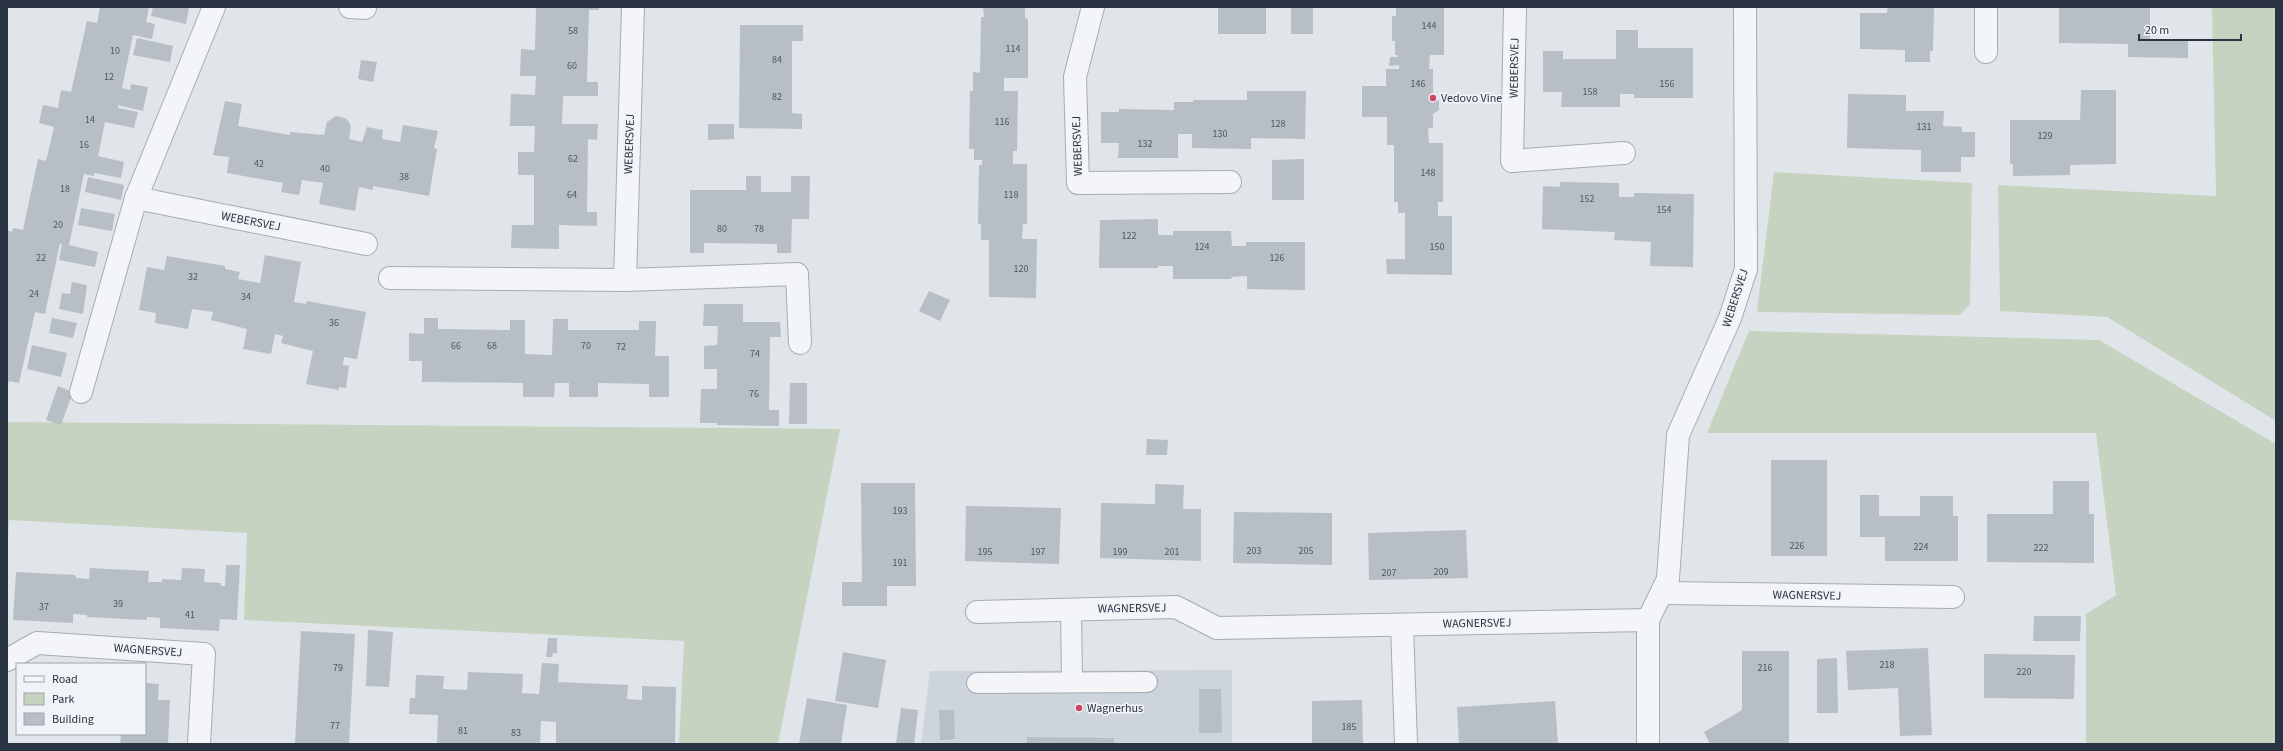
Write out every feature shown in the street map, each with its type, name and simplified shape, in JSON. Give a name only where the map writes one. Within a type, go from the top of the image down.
[{"type":"street","points":[[81,392],[136,198],[214,7]]},
{"type":"street","name":"WEBERSVEJ","points":[[625,280],[633,7]]},
{"type":"street","name":"WEBERSVEJ","points":[[1093,7],[1075,77],[1078,183],[1230,182]]},
{"type":"street","name":"WEBERSVEJ","points":[[1515,7],[1512,161],[1624,153]]},
{"type":"street","name":"WEBERSVEJ","points":[[1665,586],[1678,435],[1730,318],[1746,269],[1745,7]]},
{"type":"street","points":[[1986,7],[1986,52]]},
{"type":"street","name":"WEBERSVEJ","points":[[136,198],[366,244]]},
{"type":"street","points":[[390,278],[625,280],[797,274],[800,343]]},
{"type":"street","points":[[1648,744],[1648,620],[1665,586]]},
{"type":"street","name":"WAGNERSVEJ","points":[[1665,586],[1953,597]]},
{"type":"street","name":"WAGNERSVEJ","points":[[977,612],[1176,607],[1218,628],[1648,620]]},
{"type":"street","points":[[1402,625],[1406,744]]},
{"type":"street","name":"WAGNERSVEJ","points":[[7,660],[37,643],[204,654],[199,744]]},
{"type":"lane","points":[[1071,610],[1072,682]]},
{"type":"lane","points":[[977,683],[1147,682]]},
{"type":"shaded area","name":"Wagnerhus","points":[[1232,670],[1232,744],[921,744],[930,671]]},
{"type":"green space","points":[[2212,7],[2276,7],[2276,421],[2107,317],[2000,311],[1998,185],[2216,196]]},
{"type":"green space","points":[[1774,172],[1972,183],[1970,304],[1960,315],[1757,312]]},
{"type":"green space","points":[[1749,331],[2099,340],[2276,444],[2276,744],[2086,744],[2086,614],[2116,595],[2096,433],[1707,433]]},
{"type":"green space","points":[[7,422],[840,429],[778,744],[679,744],[684,641],[244,620],[247,533],[9,520],[7,565]]},
{"type":"building","points":[[100,7],[149,7],[146,22],[155,24],[152,39],[133,35],[122,88],[130,90],[131,84],[148,87],[143,111],[118,105],[118,108],[138,112],[134,128],[105,122],[98,156],[124,162],[121,178],[94,173],[94,176],[84,174],[69,245],[98,252],[95,267],[59,260],[62,244],[60,243],[45,314],[35,312],[19,383],[9,381],[7,387],[7,230],[12,232],[13,228],[23,230],[38,159],[46,161],[54,127],[39,123],[43,105],[58,108],[61,90],[71,92],[87,21],[97,23]]},
{"type":"building","points":[[153,7],[189,8],[186,24],[151,16]]},
{"type":"building","points":[[536,7],[599,7],[599,10],[589,10],[587,82],[598,82],[598,96],[563,96],[562,124],[598,124],[597,140],[588,139],[587,212],[597,212],[597,226],[559,225],[559,249],[511,248],[512,225],[534,225],[534,175],[518,175],[518,152],[534,152],[535,126],[510,126],[511,94],[535,95],[536,76],[520,76],[521,49],[535,50]]},
{"type":"building","points":[[983,7],[1025,7],[1025,18],[1028,19],[1028,78],[1004,78],[1004,91],[1018,91],[1017,151],[1013,151],[1013,164],[1027,164],[1027,224],[1023,224],[1022,239],[1037,239],[1036,298],[989,297],[989,240],[981,240],[981,224],[978,224],[979,165],[982,165],[982,160],[974,160],[974,149],[969,149],[970,91],[973,91],[973,72],[980,73],[981,17],[984,17]]},
{"type":"building","points":[[1218,7],[1266,7],[1266,34],[1218,34]]},
{"type":"building","points":[[1291,7],[1313,7],[1313,34],[1291,34]]},
{"type":"building","points":[[1396,7],[1444,7],[1444,55],[1430,55],[1429,69],[1433,69],[1433,97],[1439,101],[1439,110],[1433,114],[1433,128],[1428,128],[1429,143],[1443,143],[1443,202],[1438,202],[1438,216],[1452,216],[1452,275],[1387,274],[1386,259],[1405,259],[1405,213],[1398,213],[1398,202],[1394,202],[1394,145],[1387,145],[1387,117],[1362,117],[1362,86],[1386,86],[1386,69],[1399,69],[1399,65],[1389,66],[1390,57],[1398,57],[1398,55],[1395,55],[1395,41],[1392,41],[1392,16],[1396,16]]},
{"type":"building","points":[[1888,7],[1934,7],[1933,51],[1930,51],[1930,62],[1905,62],[1905,50],[1860,49],[1860,13],[1887,13]]},
{"type":"building","points":[[2059,7],[2150,7],[2150,40],[2188,40],[2188,58],[2128,57],[2128,44],[2059,43]]},
{"type":"building","points":[[740,25],[803,25],[803,41],[792,41],[792,113],[802,114],[802,129],[739,128]]},
{"type":"building","points":[[1616,30],[1638,30],[1638,48],[1693,48],[1693,98],[1634,98],[1634,94],[1620,94],[1620,107],[1561,107],[1562,92],[1543,92],[1543,51],[1563,51],[1563,59],[1616,59]]},
{"type":"building","points":[[137,38],[173,46],[170,62],[133,55]]},
{"type":"building","points":[[361,60],[377,62],[373,82],[358,79]]},
{"type":"building","points":[[2081,90],[2116,90],[2116,164],[2070,165],[2070,175],[2013,176],[2013,164],[2010,164],[2010,120],[2080,120]]},
{"type":"building","points":[[1247,91],[1306,91],[1305,139],[1251,138],[1251,149],[1192,148],[1192,134],[1178,134],[1178,158],[1118,158],[1119,143],[1101,143],[1101,112],[1119,112],[1119,109],[1174,110],[1174,102],[1193,102],[1193,100],[1247,100]]},
{"type":"building","points":[[1848,94],[1906,95],[1906,111],[1944,111],[1943,126],[1962,127],[1962,132],[1975,132],[1975,157],[1961,157],[1961,172],[1921,172],[1921,150],[1847,148]]},
{"type":"building","points":[[225,101],[242,104],[238,126],[290,135],[290,132],[324,135],[327,122],[336,116],[345,118],[349,122],[351,127],[349,139],[362,142],[367,127],[383,130],[382,139],[400,142],[403,125],[438,131],[434,148],[437,149],[429,196],[373,186],[373,190],[359,187],[355,211],[319,204],[323,183],[302,180],[299,195],[281,192],[283,183],[227,173],[229,157],[213,155]]},
{"type":"building","points":[[708,124],[734,124],[734,139],[708,140]]},
{"type":"building","points":[[1304,159],[1304,200],[1272,200],[1272,160]]},
{"type":"building","points":[[746,176],[761,176],[761,192],[791,192],[791,176],[810,176],[809,219],[792,219],[791,253],[777,253],[777,244],[704,243],[704,253],[690,253],[690,190],[746,190]]},
{"type":"building","points":[[88,177],[124,185],[121,200],[85,192]]},
{"type":"building","points":[[1560,182],[1619,183],[1619,197],[1634,197],[1634,193],[1694,194],[1693,267],[1650,266],[1651,242],[1614,240],[1615,232],[1542,229],[1543,186],[1560,187]]},
{"type":"building","points":[[81,208],[115,214],[112,231],[78,225]]},
{"type":"building","points":[[1158,219],[1158,235],[1173,235],[1173,231],[1231,231],[1232,246],[1246,246],[1246,242],[1305,242],[1305,290],[1247,289],[1247,276],[1232,277],[1231,279],[1173,279],[1173,266],[1158,266],[1158,268],[1099,268],[1100,220]]},
{"type":"building","points":[[265,255],[301,262],[294,302],[306,304],[307,301],[366,312],[357,359],[344,357],[343,365],[349,366],[346,388],[339,387],[339,390],[306,384],[313,351],[281,343],[283,336],[275,334],[271,354],[243,349],[247,329],[211,320],[213,312],[192,309],[188,329],[155,323],[156,313],[139,310],[147,267],[164,270],[167,256],[225,266],[225,269],[240,272],[238,279],[260,283]]},
{"type":"building","points":[[72,282],[87,285],[83,314],[59,309],[62,293],[70,294]]},
{"type":"building","points":[[929,291],[950,300],[940,321],[919,311]]},
{"type":"building","points":[[704,304],[743,304],[743,322],[780,322],[781,337],[770,337],[769,410],[779,410],[779,426],[717,425],[717,423],[700,423],[701,389],[717,389],[717,369],[704,369],[704,346],[717,345],[718,326],[703,326]]},
{"type":"building","points":[[52,318],[77,323],[73,338],[49,333]]},
{"type":"building","points":[[424,318],[438,318],[438,329],[510,330],[510,320],[525,320],[525,354],[552,355],[553,319],[568,319],[568,330],[639,330],[639,321],[656,321],[655,356],[669,356],[669,397],[649,397],[649,384],[598,383],[598,397],[569,397],[569,383],[555,383],[554,397],[523,397],[523,383],[422,382],[422,361],[409,361],[409,333],[424,334]]},
{"type":"building","points":[[32,345],[67,353],[61,377],[27,369]]},
{"type":"building","points":[[790,383],[807,383],[807,424],[789,424]]},
{"type":"building","points":[[58,386],[73,392],[61,425],[46,420]]},
{"type":"building","points":[[1147,439],[1168,440],[1167,455],[1146,455]]},
{"type":"building","points":[[1771,460],[1827,460],[1827,556],[1771,556]]},
{"type":"building","points":[[2053,481],[2089,481],[2089,514],[2094,514],[2094,563],[1987,562],[1987,514],[2053,514]]},
{"type":"building","points":[[861,483],[915,483],[916,586],[887,586],[887,606],[842,606],[842,582],[862,582]]},
{"type":"building","points":[[1155,484],[1184,485],[1183,509],[1201,509],[1201,561],[1100,558],[1101,503],[1155,504]]},
{"type":"building","points":[[1860,495],[1879,495],[1879,516],[1920,516],[1920,496],[1953,496],[1953,516],[1958,516],[1958,561],[1885,561],[1885,537],[1860,537]]},
{"type":"building","points":[[966,506],[1061,508],[1059,564],[965,561]]},
{"type":"building","points":[[1234,512],[1332,513],[1332,565],[1233,563]]},
{"type":"building","points":[[1466,530],[1468,578],[1369,580],[1368,533]]},
{"type":"building","points":[[226,565],[240,565],[237,620],[220,619],[219,631],[160,628],[160,618],[147,617],[147,620],[87,617],[87,615],[73,614],[73,623],[13,620],[16,572],[75,575],[76,578],[89,579],[90,568],[149,571],[148,582],[162,582],[162,579],[181,580],[182,568],[205,569],[204,582],[221,583],[221,586],[225,586]]},
{"type":"building","points":[[2034,616],[2081,616],[2080,641],[2033,641]]},
{"type":"building","points":[[368,630],[393,632],[389,687],[366,686]]},
{"type":"building","points":[[301,631],[355,634],[349,744],[295,744]]},
{"type":"building","points":[[548,638],[557,638],[557,653],[553,653],[552,657],[546,657]]},
{"type":"building","points":[[1928,648],[1932,735],[1900,736],[1898,688],[1848,690],[1846,651]]},
{"type":"building","points":[[1742,651],[1789,651],[1789,744],[1710,744],[1704,732],[1742,710]]},
{"type":"building","points":[[843,652],[886,660],[878,708],[835,701]]},
{"type":"building","points":[[1984,654],[2075,655],[2074,699],[1984,698]]},
{"type":"building","points":[[1837,658],[1838,713],[1817,713],[1817,659]]},
{"type":"building","points":[[542,663],[559,664],[558,682],[628,685],[627,699],[642,700],[642,686],[676,687],[675,744],[556,744],[556,722],[541,721],[540,744],[437,744],[438,715],[409,714],[410,698],[415,698],[416,675],[444,676],[443,689],[467,690],[468,672],[523,674],[522,693],[539,694]]},
{"type":"building","points":[[146,683],[159,684],[158,700],[170,700],[168,744],[120,744],[121,735],[146,735]]},
{"type":"building","points":[[1199,689],[1221,689],[1222,733],[1199,733]]},
{"type":"building","points":[[807,698],[847,705],[841,744],[799,744]]},
{"type":"building","points":[[1362,700],[1363,744],[1312,744],[1312,701]]},
{"type":"building","points":[[1555,701],[1558,744],[1459,744],[1457,707]]},
{"type":"building","points":[[901,708],[918,710],[914,744],[896,744]]},
{"type":"building","points":[[939,710],[954,710],[955,739],[940,740]]},
{"type":"building","points":[[1027,737],[1114,738],[1114,744],[1027,744]]},
{"type":"place","name":"Vedovo Vine","points":[[1433,98]]},
{"type":"place","name":"Wagnerhus","points":[[1079,708]]}]
